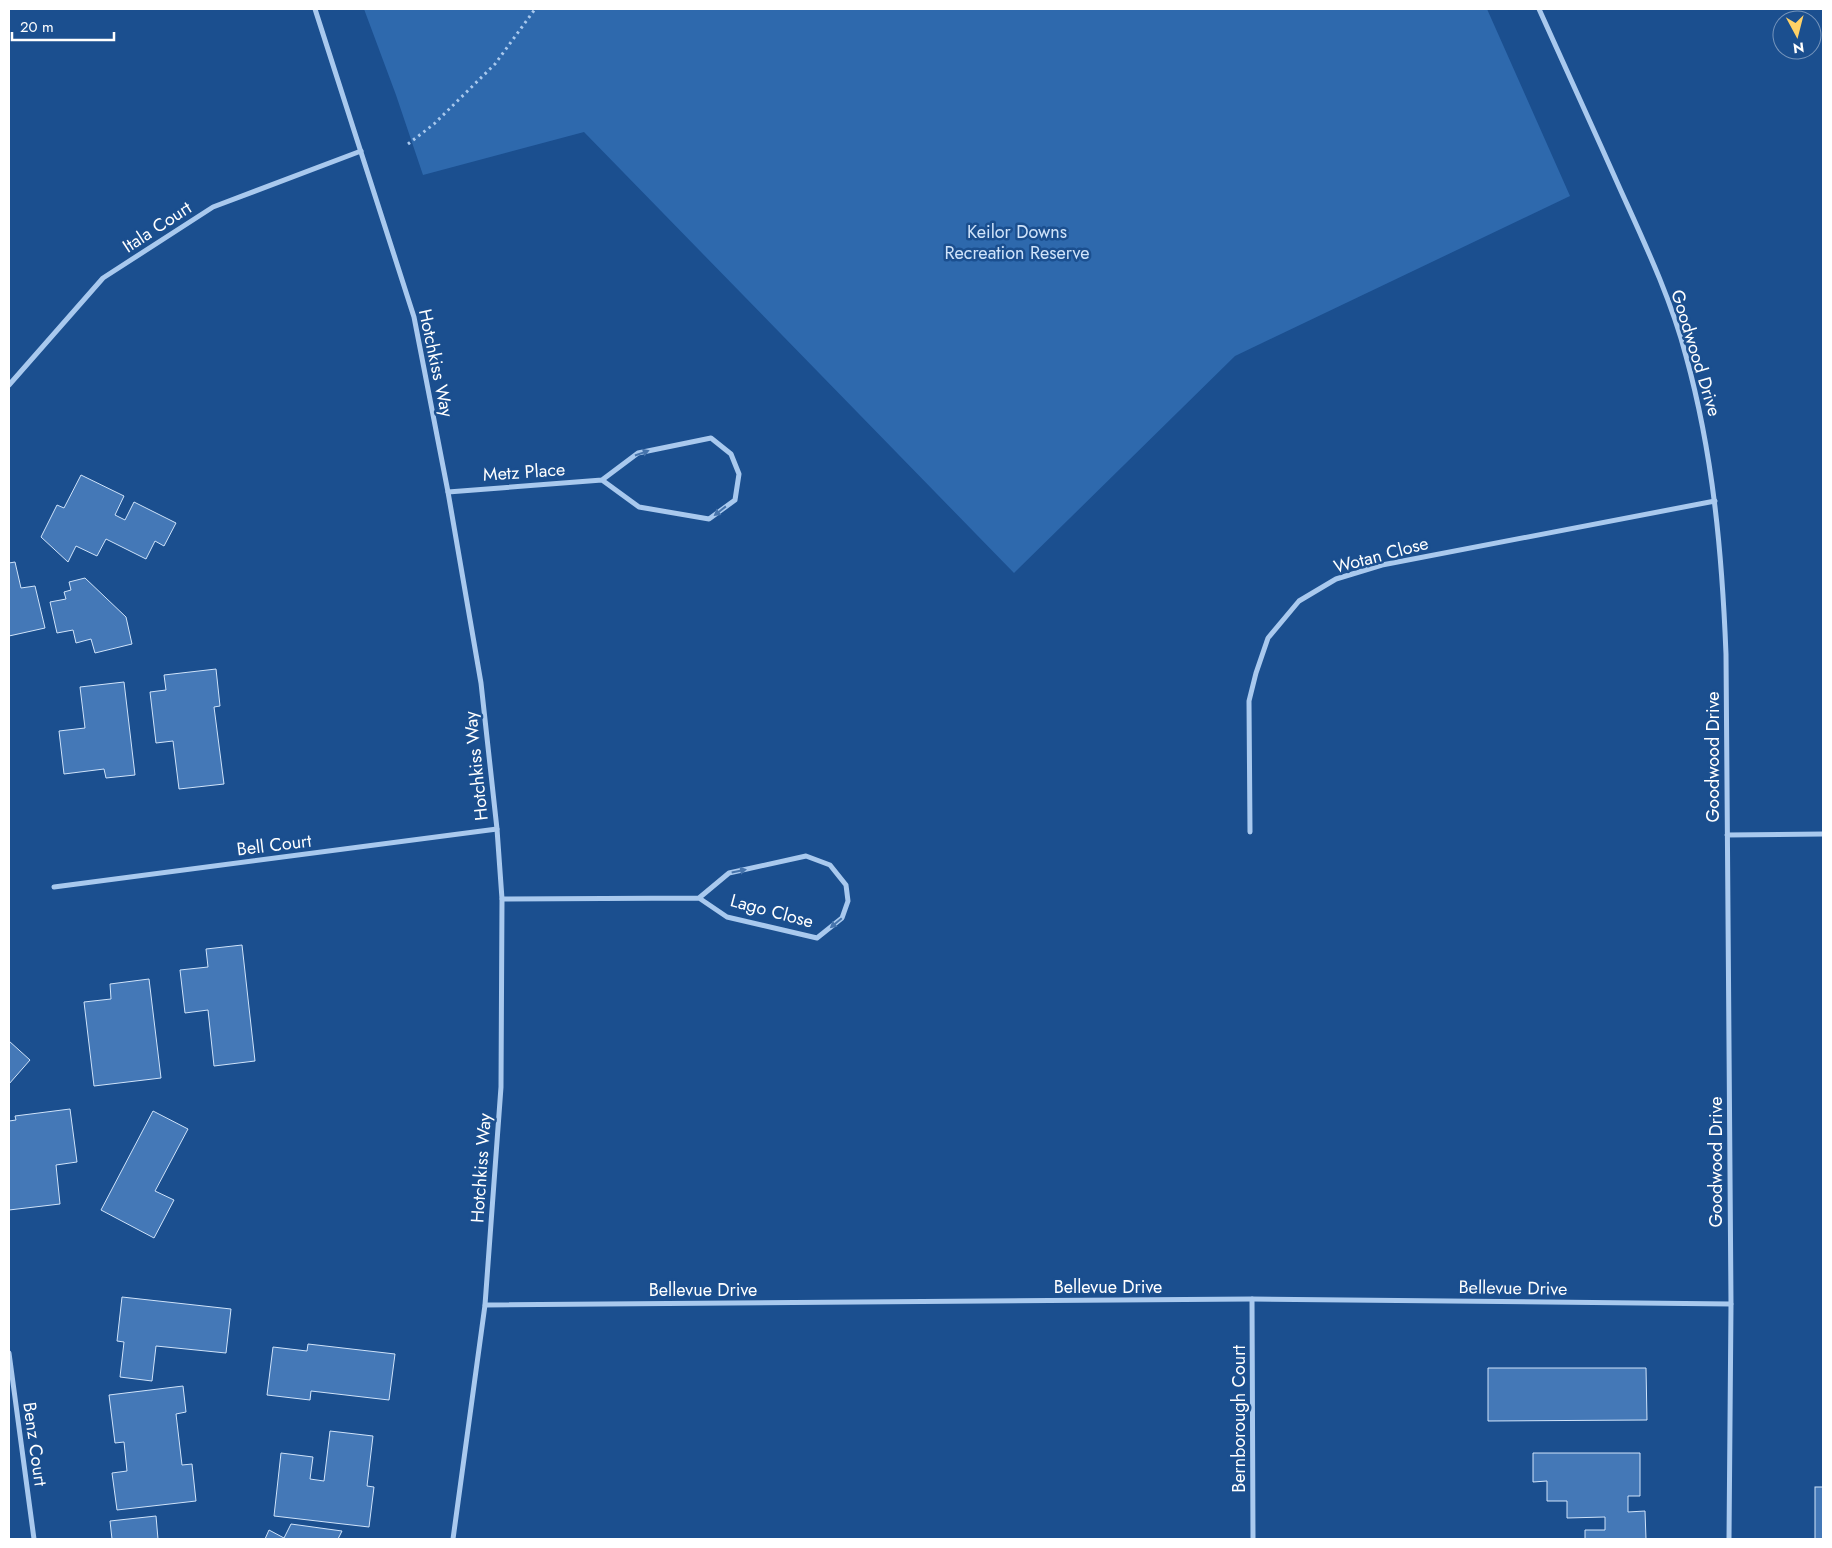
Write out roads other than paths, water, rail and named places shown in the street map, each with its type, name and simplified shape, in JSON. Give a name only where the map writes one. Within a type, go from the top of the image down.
[{"type":"street","name":"Hotchkiss Way","points":[[315,9],[414,317],[448,492],[481,683],[497,829],[502,899],[501,1087],[485,1305],[453,1539]]},
{"type":"street","name":"Goodwood Drive","points":[[1538,9],[1638,227],[1666,296],[1686,354],[1700,410],[1715,501],[1723,580],[1726,654],[1730,1304],[1729,1539]]},
{"type":"street","name":"Itala Court","points":[[9,385],[103,278],[214,206],[361,151]]},
{"type":"street","points":[[711,438],[731,454],[739,474],[735,500],[710,519],[639,507],[602,480],[638,453],[711,438]]},
{"type":"street","name":"Metz Place","points":[[448,492],[602,480]]},
{"type":"street","name":"Wotan Close","points":[[1250,832],[1249,701],[1268,638],[1300,601],[1336,579],[1382,565],[1715,501]]},
{"type":"street","name":"Bell Court","points":[[54,887],[497,829]]},
{"type":"street","points":[[1727,835],[1823,834]]},
{"type":"street","name":"Lago Close","points":[[806,856],[830,865],[846,885],[848,901],[842,918],[817,938],[727,917],[699,898],[729,873],[806,856]]},
{"type":"street","points":[[502,899],[699,898]]},
{"type":"street","name":"Bellevue Drive","points":[[485,1305],[1252,1299],[1730,1304]]},
{"type":"street","name":"Bernborough Court","points":[[1252,1299],[1253,1539]]},
{"type":"street","name":"Benz Court","points":[[9,1353],[34,1539]]},
{"type":"park label","name":"Keilor Downs Recreation Reserve","points":[[1017,242]]}]
